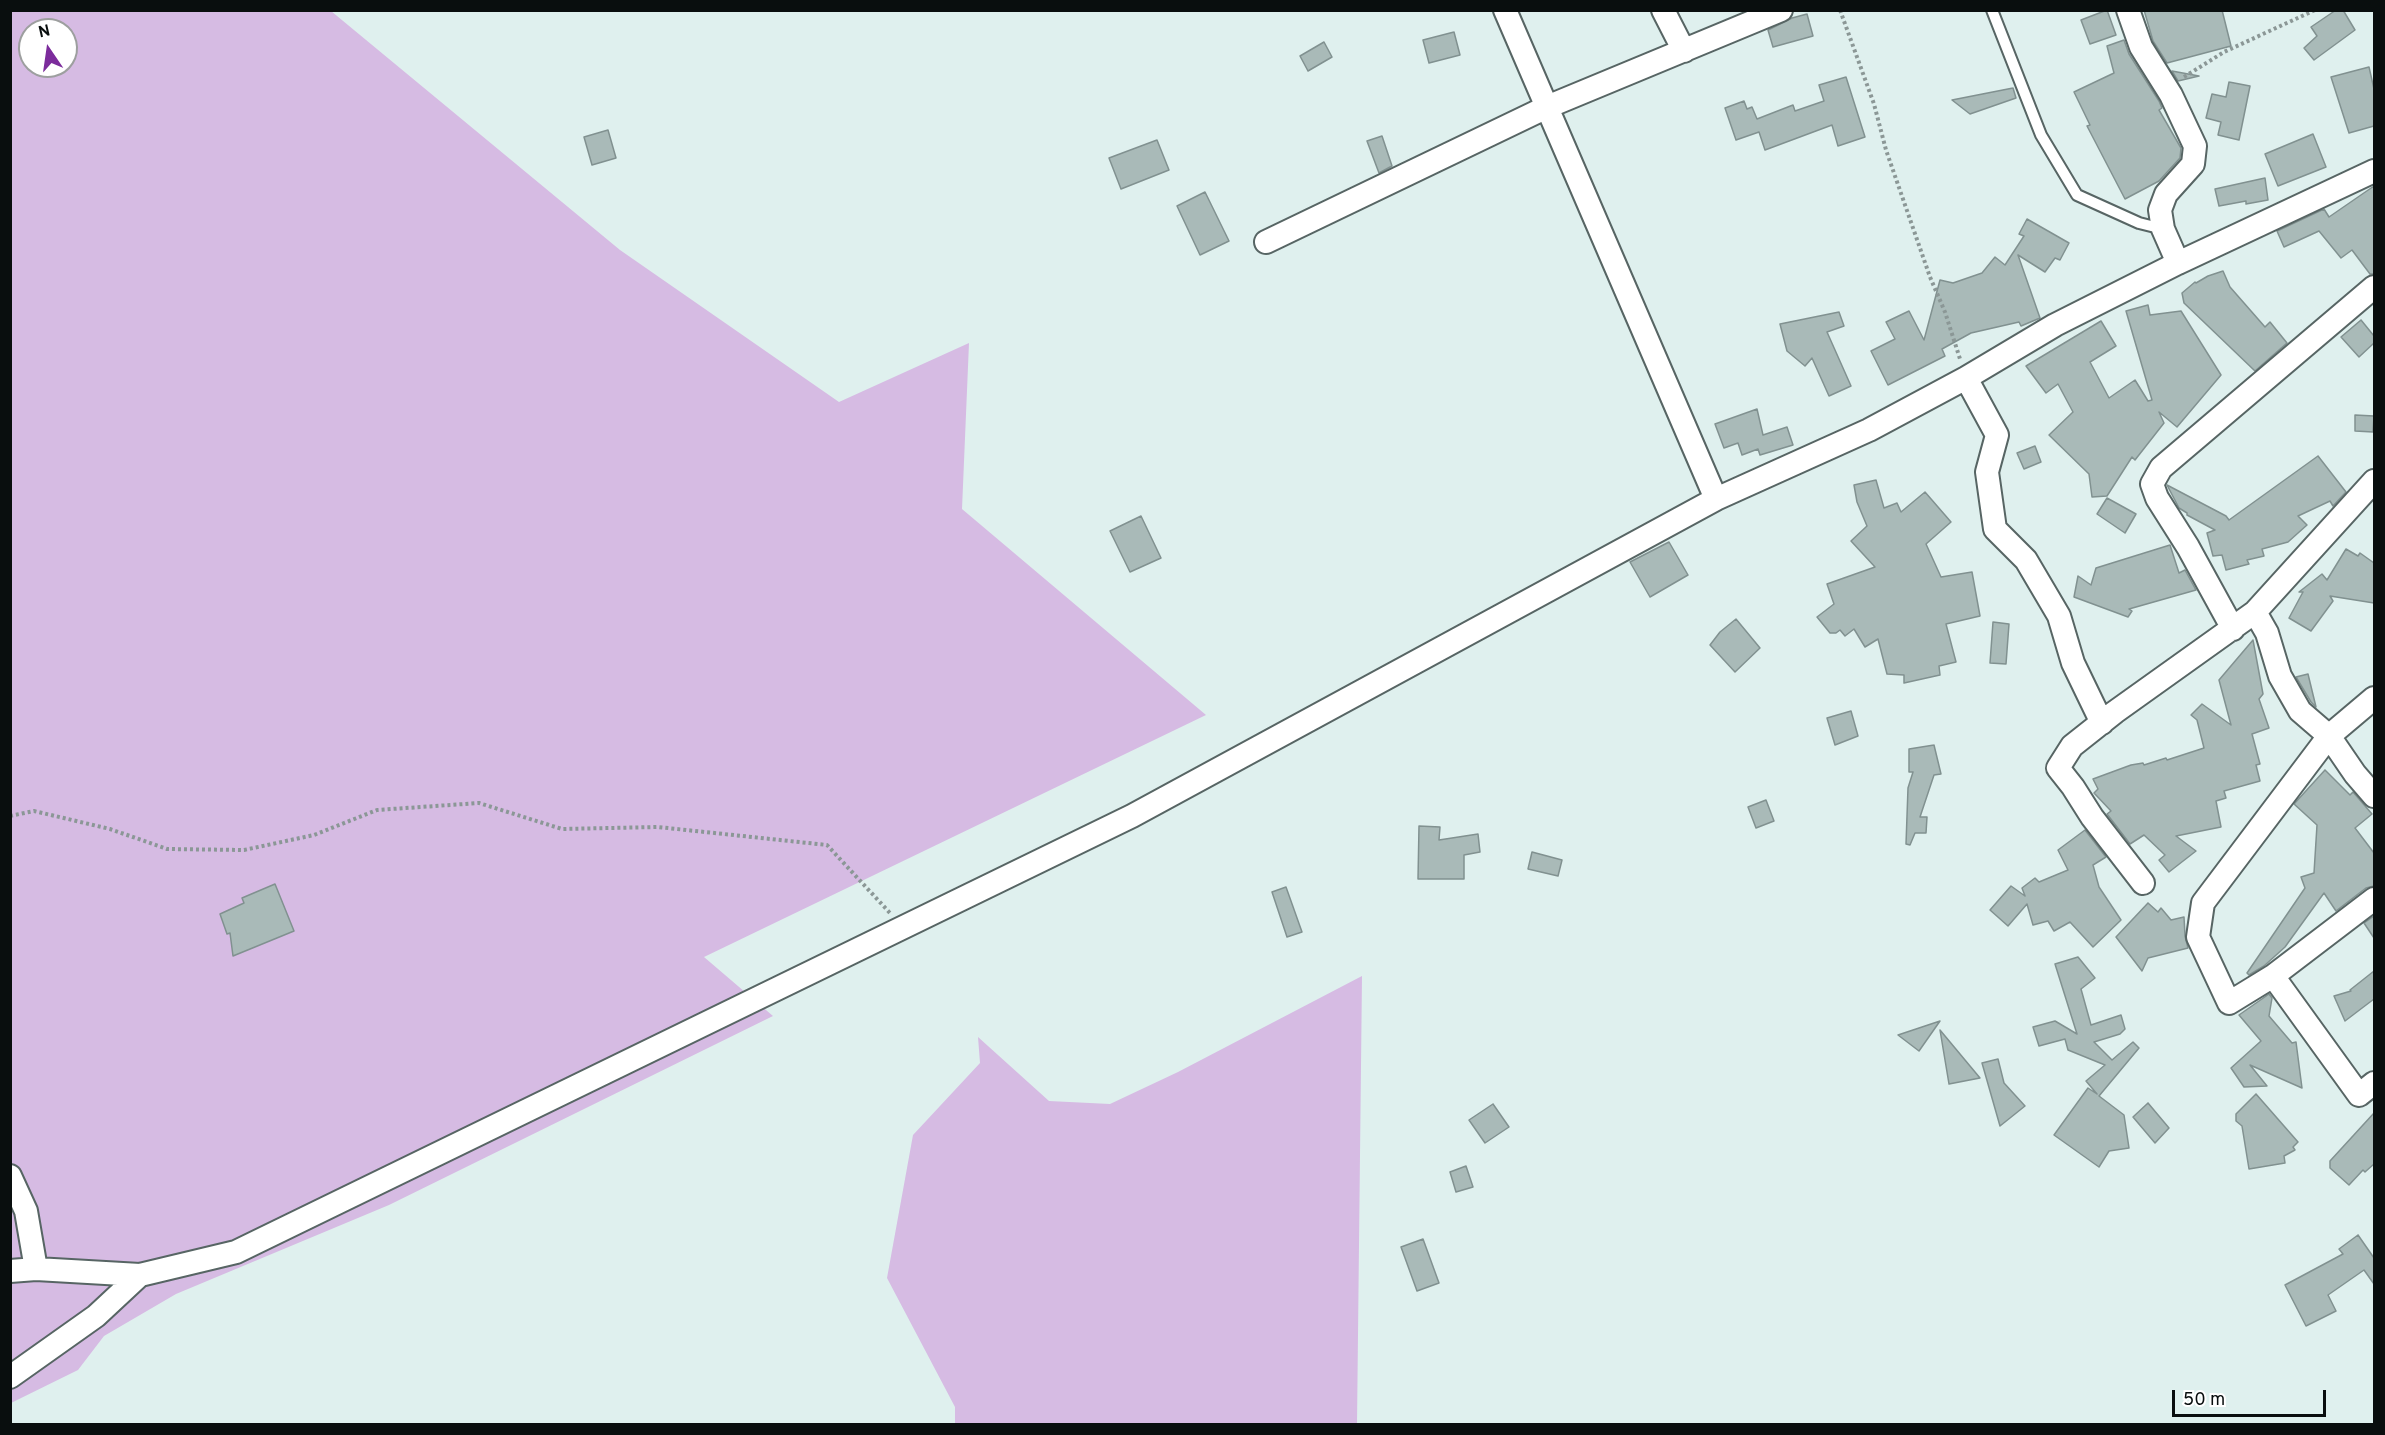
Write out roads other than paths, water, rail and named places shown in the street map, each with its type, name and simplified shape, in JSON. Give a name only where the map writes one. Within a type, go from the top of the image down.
[{"type":"street","points":[[1505,10],[1716,499]]},
{"type":"street","points":[[1663,10],[1684,51]]},
{"type":"street","points":[[1266,242],[1547,107],[1781,10]]},
{"type":"street","points":[[2128,10],[2141,47],[2171,95],[2195,146],[2193,164],[2166,194],[2160,210],[2163,229],[2178,262]]},
{"type":"street","points":[[10,1270],[36,1269],[140,1275],[236,1252],[1132,816],[1716,499],[1869,430],[1966,378],[2055,325],[2178,262],[2374,171]]},
{"type":"street","points":[[2233,629],[2188,547],[2157,498],[2152,484],[2161,468],[2374,287]]},
{"type":"street","points":[[1966,378],[1997,435],[1987,472],[1995,530],[2026,560],[2059,616],[2073,663],[2102,723]]},
{"type":"street","points":[[2143,884],[2058,768],[2072,746],[2255,612],[2374,481]]},
{"type":"street","points":[[2255,612],[2267,633],[2280,676],[2300,711],[2329,736],[2355,774],[2374,796]]},
{"type":"street","points":[[2374,698],[2329,736],[2203,903],[2198,937],[2229,1003],[2273,976],[2374,899]]},
{"type":"street","points":[[2273,976],[2359,1095],[2374,1083]]},
{"type":"street","points":[[10,1176],[26,1210],[36,1269]]},
{"type":"street","points":[[10,1377],[96,1316],[140,1275]]},
{"type":"lane","points":[[1992,10],[2041,135],[2077,195],[2139,223],[2163,229]]}]
